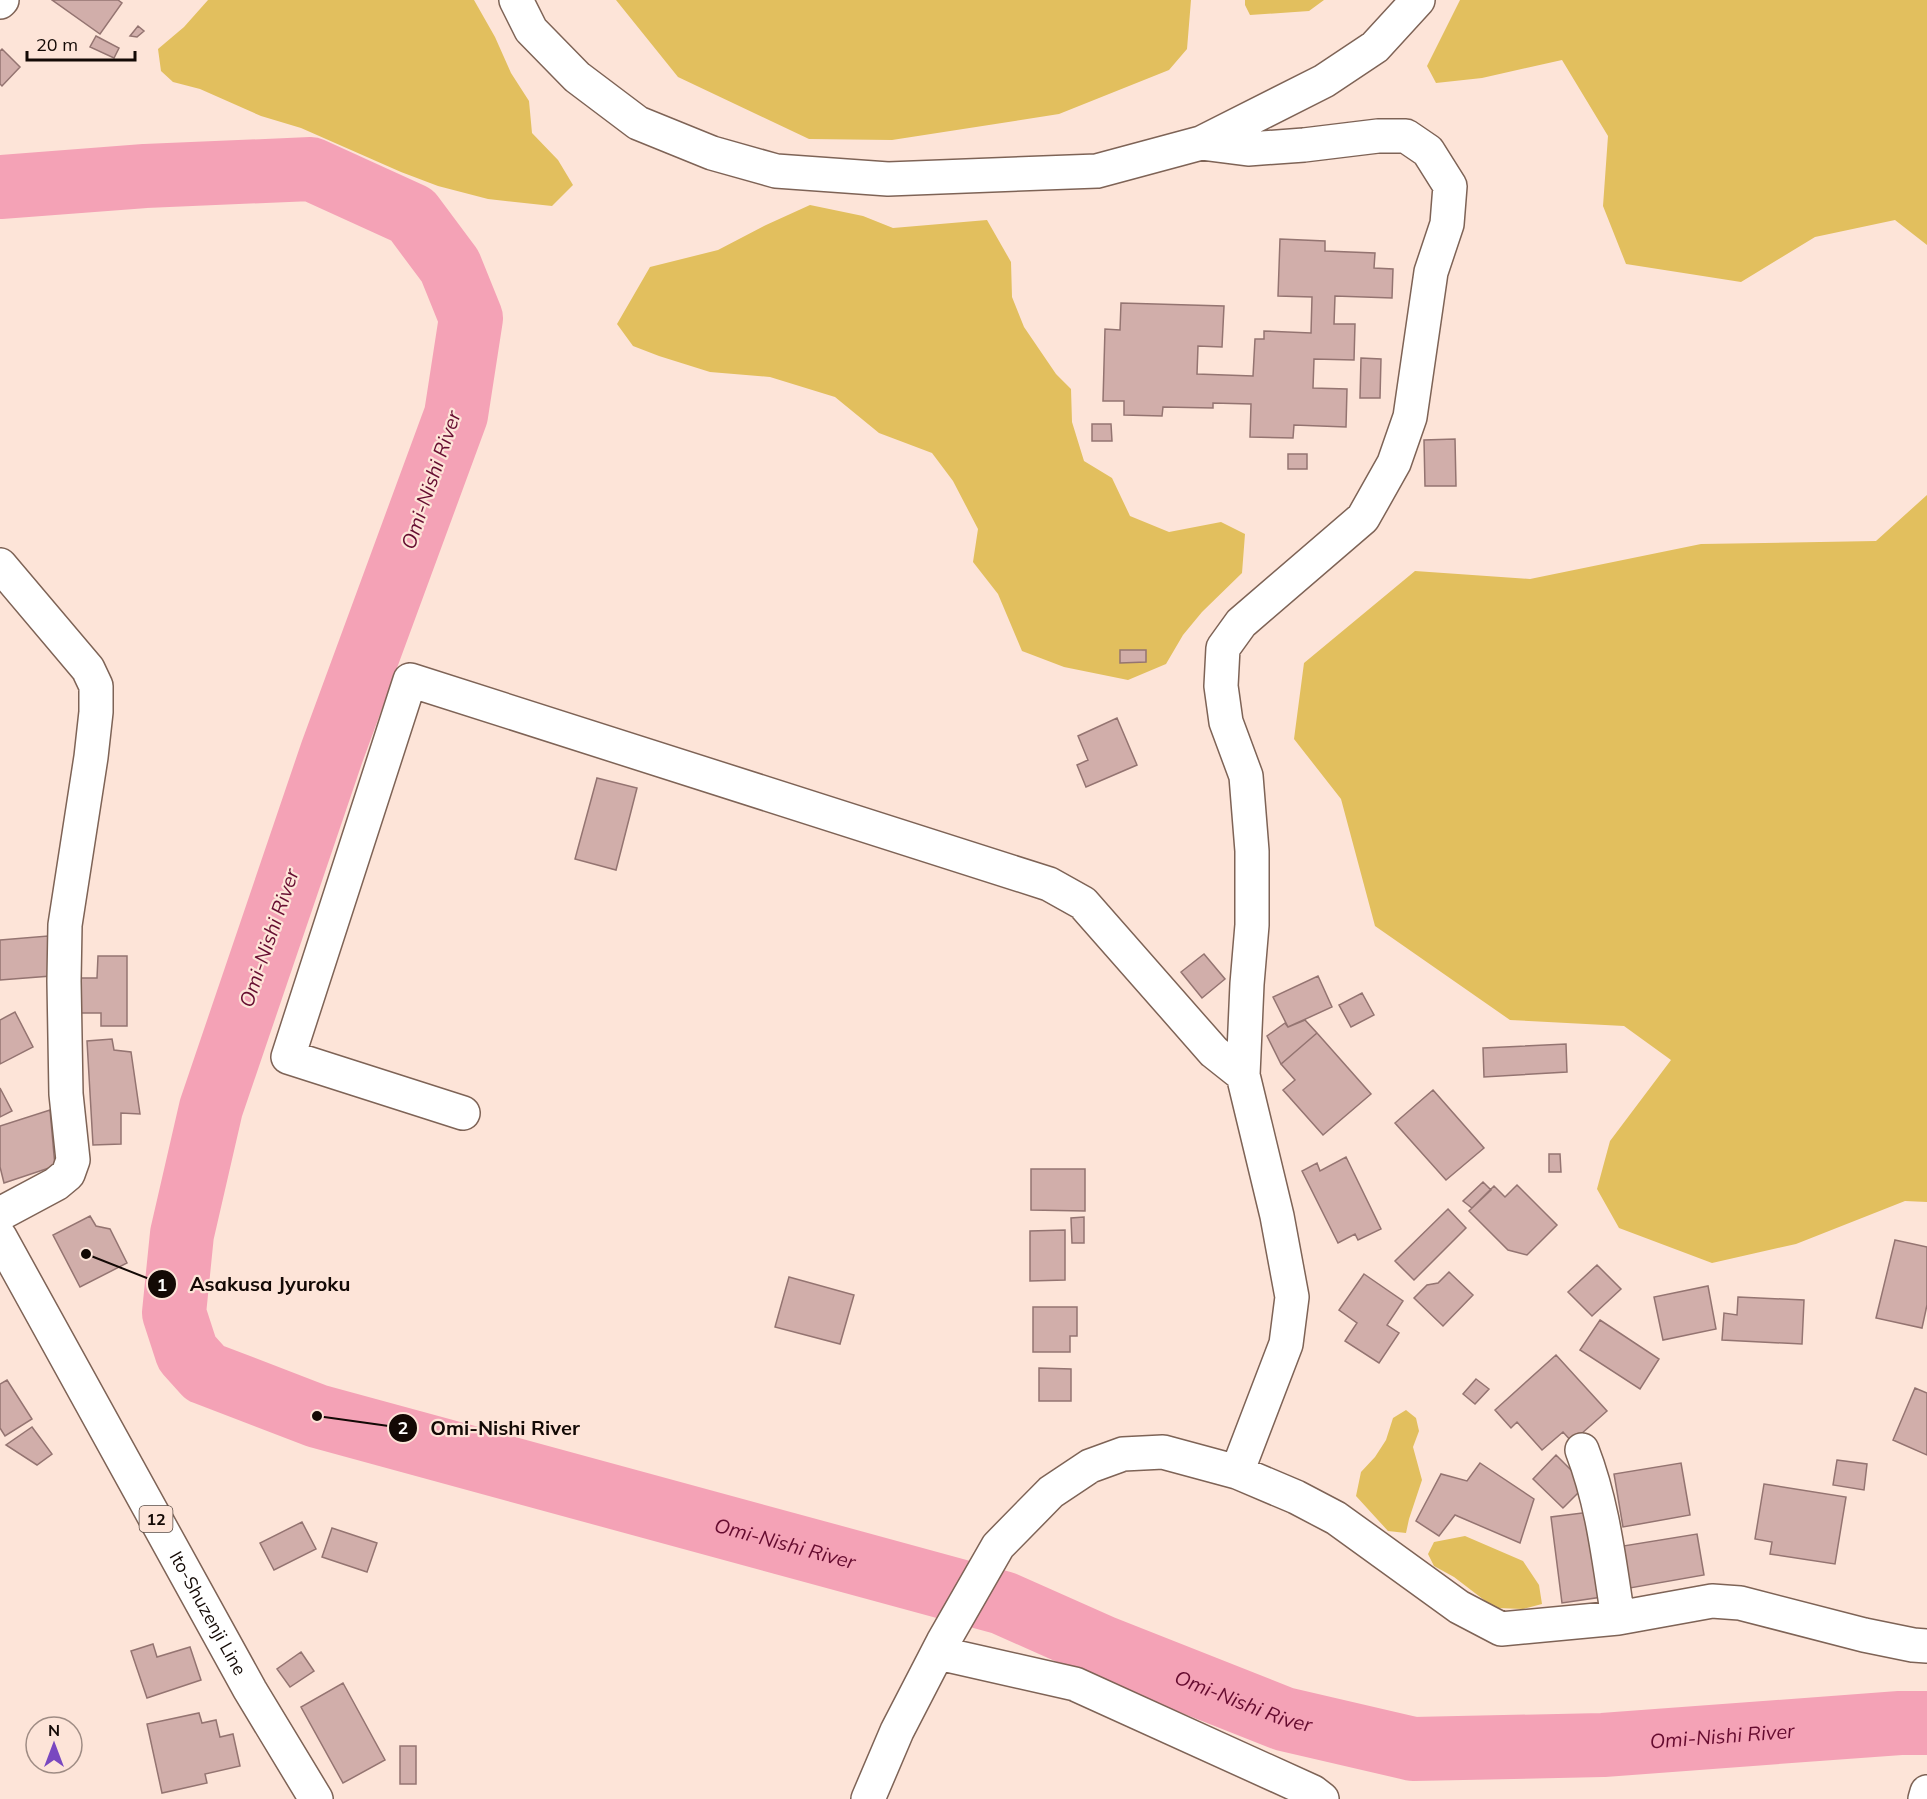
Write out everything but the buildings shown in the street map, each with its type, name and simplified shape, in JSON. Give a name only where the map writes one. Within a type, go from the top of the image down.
[{"type":"street","points":[[516,0],[531,30],[570,69],[638,123],[712,153],[776,171],[888,179],[1097,171],[1201,143],[1324,81],[1375,47],[1418,0]]},
{"type":"street","points":[[1201,143],[1248,149],[1378,136],[1406,136],[1428,151],[1450,186],[1447,224],[1431,272],[1410,417],[1394,463],[1363,518],[1241,623],[1223,648],[1221,686],[1226,722],[1246,776],[1252,851],[1252,925],[1243,1075],[1277,1216],[1292,1297],[1286,1344],[1237,1472]]},
{"type":"street","points":[[0,566],[88,669],[96,686],[96,712],[91,757],[65,925],[66,1094],[73,1160],[68,1174],[56,1184],[0,1214]]},
{"type":"street","points":[[463,1113],[288,1057],[410,680],[1049,884],[1083,903],[1214,1052],[1243,1075]]},
{"type":"street","name":"Ito-Shuzenji Line","points":[[2,1252],[250,1690],[316,1799]]},
{"type":"street","points":[[1582,1450],[1591,1473],[1602,1521],[1618,1618]]},
{"type":"street","points":[[868,1799],[897,1731],[998,1546],[1051,1492],[1090,1466],[1124,1454],[1163,1452],[1237,1472],[1296,1497],[1336,1518],[1459,1607],[1501,1629],[1618,1618],[1712,1601],[1740,1603],[1874,1637],[1927,1646]]},
{"type":"street","points":[[941,1647],[1075,1684],[1313,1792],[1322,1799]]},
{"type":"street","points":[[1925,1799],[1927,1792]]},
{"type":"shaded area","points":[[208,0],[474,0],[495,37],[511,73],[529,101],[532,133],[558,160],[573,185],[552,206],[488,199],[438,186],[301,128],[261,116],[200,89],[173,82],[161,71],[158,49],[184,27]]},
{"type":"shaded area","points":[[616,0],[1191,0],[1187,49],[1169,70],[1059,114],[892,140],[809,139],[678,77]]},
{"type":"shaded area","points":[[1245,0],[1324,0],[1309,11],[1250,15]]},
{"type":"shaded area","points":[[1460,0],[1927,0],[1927,245],[1895,220],[1815,237],[1741,282],[1626,264],[1603,206],[1608,136],[1562,60],[1482,78],[1436,83],[1427,66]]},
{"type":"shaded area","points":[[810,205],[863,216],[893,228],[987,220],[1011,262],[1012,297],[1024,327],[1056,374],[1071,389],[1072,422],[1084,461],[1112,478],[1130,516],[1169,532],[1221,522],[1245,534],[1242,573],[1202,612],[1183,635],[1166,664],[1128,680],[1064,667],[1022,651],[998,594],[973,562],[978,529],[953,481],[932,453],[879,433],[835,397],[770,377],[710,372],[659,356],[633,346],[617,324],[650,267],[718,250]]},
{"type":"shaded area","points":[[1927,495],[1927,1202],[1905,1201],[1796,1244],[1712,1263],[1619,1228],[1597,1189],[1610,1141],[1671,1060],[1624,1026],[1510,1020],[1375,926],[1341,799],[1294,739],[1304,663],[1415,571],[1530,579],[1701,544],[1876,541]]},
{"type":"shaded area","points":[[1406,1410],[1416,1418],[1419,1431],[1413,1447],[1422,1480],[1406,1533],[1388,1531],[1356,1496],[1361,1472],[1386,1440],[1393,1418]]},
{"type":"shaded area","points":[[1465,1536],[1523,1561],[1539,1585],[1542,1604],[1523,1609],[1498,1608],[1434,1566],[1428,1554],[1434,1542]]},
{"type":"waterway","name":"Omi-Nishi River","points":[[0,187],[145,176],[311,169],[412,215],[450,266],[471,318],[456,415],[332,752],[211,1108],[182,1234],[174,1313],[187,1353],[205,1373],[317,1416],[1003,1603],[1102,1647],[1284,1719],[1413,1749],[1603,1745],[1900,1723],[1927,1723]]},
{"type":"place","name":"Asakusa Jyuroku","points":[[86,1254]]},
{"type":"place","name":"Omi-Nishi River","points":[[317,1416]]}]
